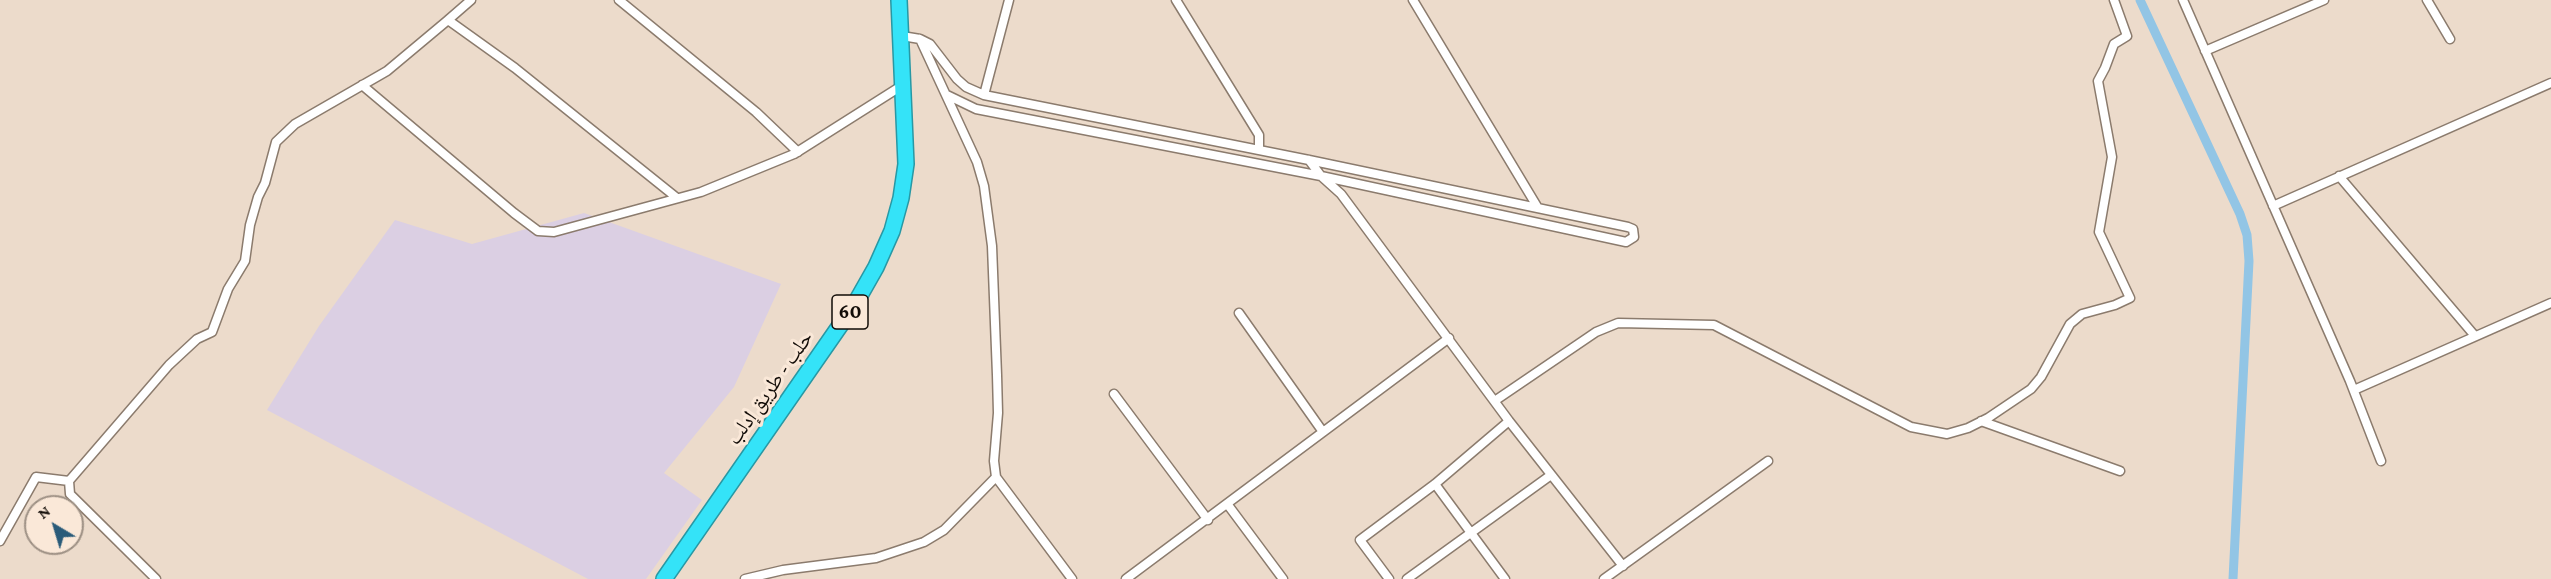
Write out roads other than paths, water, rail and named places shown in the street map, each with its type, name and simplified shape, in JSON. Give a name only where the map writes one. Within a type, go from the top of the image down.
[{"type":"highway","name":"حلب - طريق إدلب","points":[[664,579],[855,304],[876,267],[892,231],[901,198],[906,164],[905,84],[900,0]]},
{"type":"street","points":[[156,579],[70,494],[69,481],[169,365],[197,339],[212,332],[228,289],[245,261],[250,225],[276,142],[294,124],[362,85],[406,56],[471,0]]},
{"type":"street","points":[[619,0],[756,112],[798,152]]},
{"type":"street","points":[[984,95],[1009,0]]},
{"type":"street","points":[[1176,0],[1259,135],[1259,150]]},
{"type":"street","points":[[1413,0],[1538,208]]},
{"type":"street","points":[[1496,400],[1596,332],[1618,323],[1714,325],[1911,427],[1947,434],[1968,429],[1981,422],[2031,389],[2041,376],[2070,324],[2082,314],[2115,305],[2130,298],[2099,232],[2112,157],[2098,81],[2114,44],[2127,36],[2114,0]]},
{"type":"street","points":[[2183,0],[2354,390],[2381,461]]},
{"type":"street","points":[[2205,51],[2308,3],[2324,0]]},
{"type":"street","points":[[2427,0],[2450,39]]},
{"type":"street","points":[[448,20],[515,68],[677,198]]},
{"type":"street","points":[[902,36],[920,39],[930,44],[962,83],[984,95],[1628,227],[1633,229],[1634,237],[1626,242],[1321,176],[976,109],[946,95]]},
{"type":"street","points":[[920,39],[977,162],[990,217],[998,375],[994,461],[996,477],[1072,579]]},
{"type":"street","points":[[2273,206],[2551,82]]},
{"type":"street","points":[[362,85],[538,231],[554,232],[701,192],[798,152],[905,84]]},
{"type":"street","points":[[1309,160],[1321,176],[1341,194],[1496,400],[1509,421],[1623,566]]},
{"type":"street","points":[[2339,176],[2475,336]]},
{"type":"street","points":[[2354,390],[2551,303]]},
{"type":"street","points":[[1239,313],[1323,432]]},
{"type":"street","points":[[1126,579],[1449,338]]},
{"type":"street","points":[[1114,394],[1208,520]]},
{"type":"street","points":[[1389,579],[1360,540],[1435,484],[1509,421]]},
{"type":"street","points":[[1981,422],[2120,471]]},
{"type":"street","points":[[1604,579],[1768,461]]},
{"type":"street","points":[[1407,579],[1551,475]]},
{"type":"street","points":[[0,542],[36,477],[69,481]]},
{"type":"street","points":[[745,579],[783,570],[876,558],[924,542],[944,530],[996,477]]},
{"type":"street","points":[[1435,484],[1506,579]]},
{"type":"street","points":[[1228,505],[1283,579]]},
{"type":"street","points":[[783,570],[791,579]]},
{"type":"waterway","points":[[2140,0],[2240,214],[2247,235],[2249,261],[2233,579]]}]
